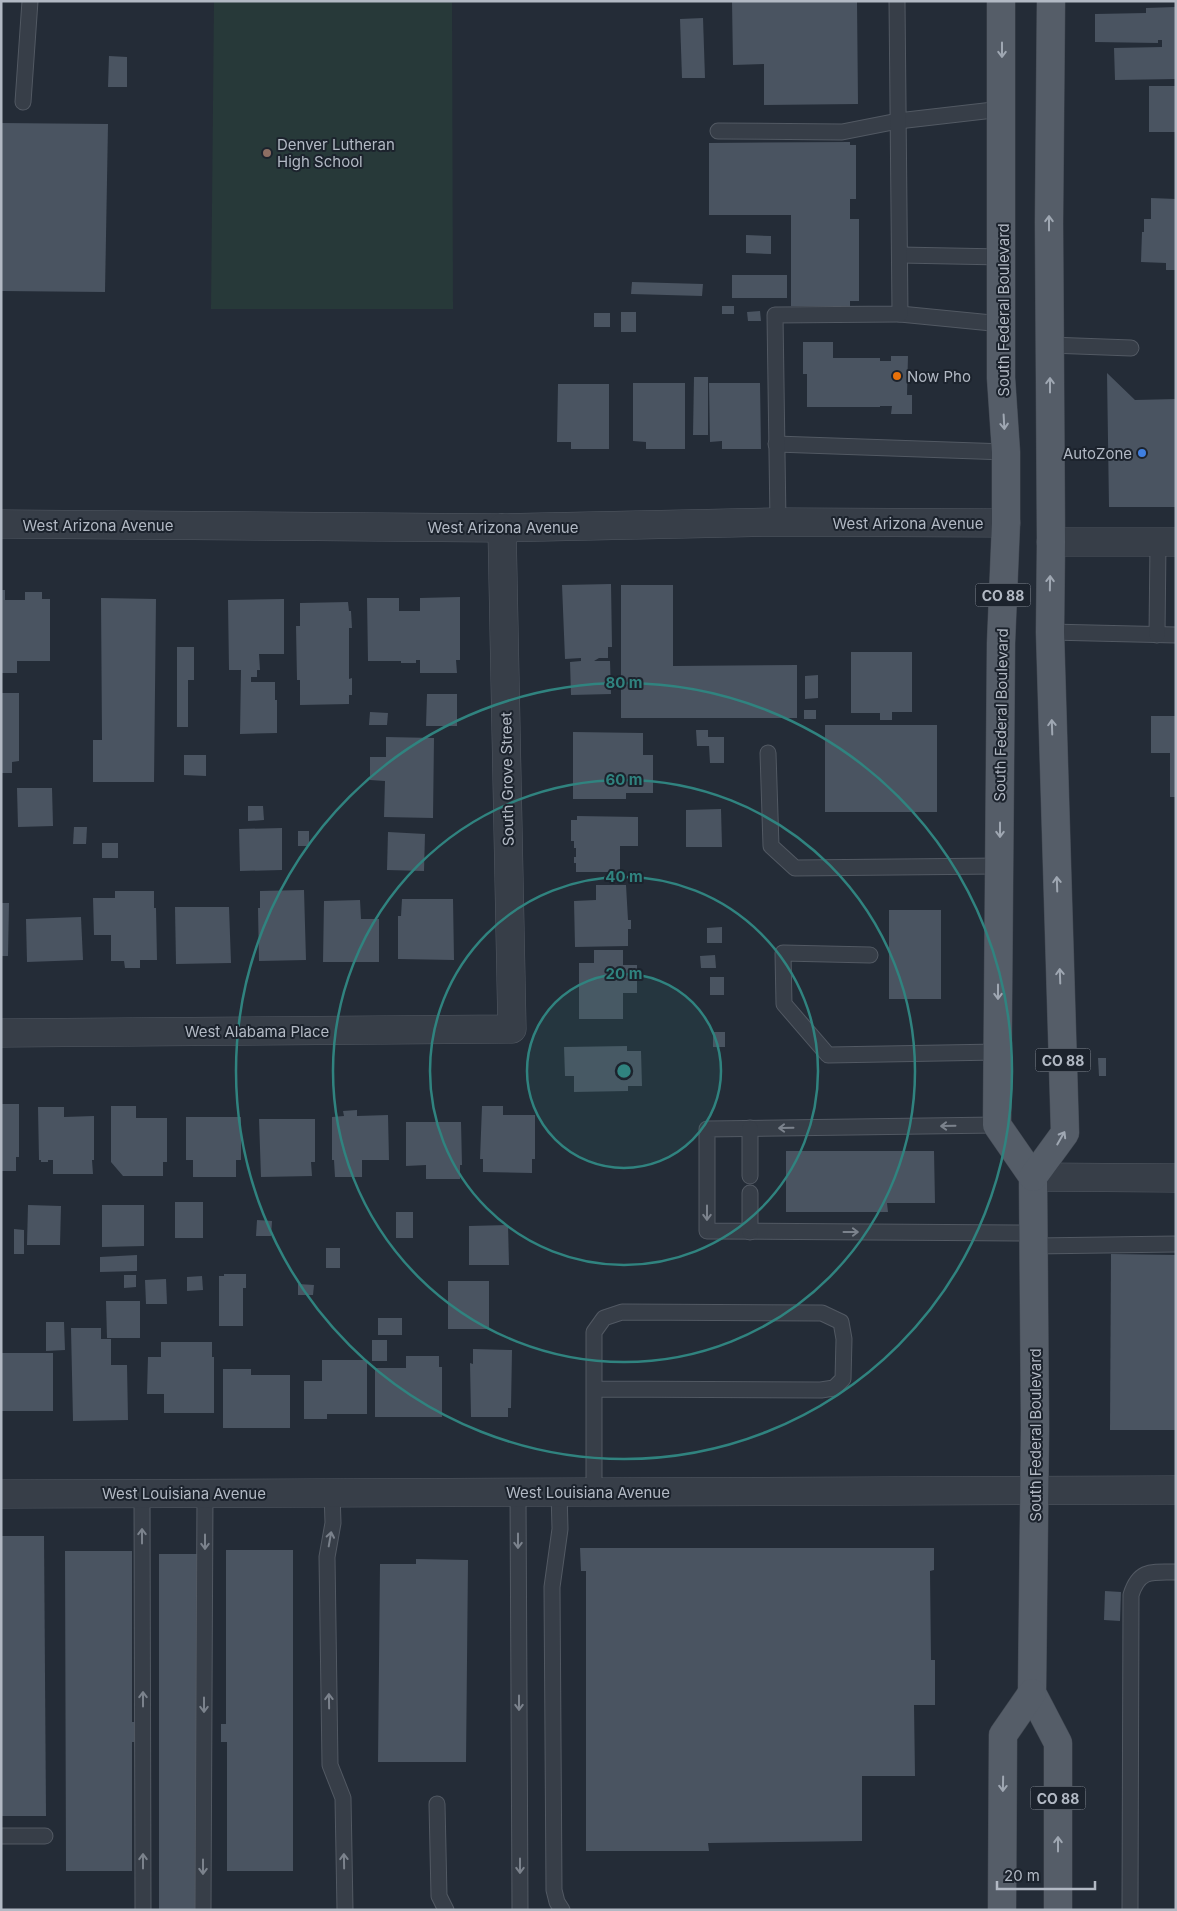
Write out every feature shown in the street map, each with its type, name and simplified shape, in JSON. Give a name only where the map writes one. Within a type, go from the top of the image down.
[{"type":"main road","name":"South Federal Boulevard","points":[[997,1125],[1001,643],[1006,523],[1006,452],[1001,378],[1002,1]]},
{"type":"main road","name":"CO 88","points":[[1033,1177],[1065,1133],[1050,632],[1051,1]]},
{"type":"main road","points":[[997,1125],[1033,1177]]},
{"type":"main road","name":"South Federal Boulevard","points":[[1033,1177],[1035,1240],[1035,1490],[1032,1694],[1058,1743],[1058,1910]]},
{"type":"main road","points":[[1002,1910],[1003,1736],[1032,1694]]},
{"type":"street","name":"West Arizona Avenue","points":[[1,524],[502,528],[778,522],[1006,523]]},
{"type":"street","name":"South Grove Street","points":[[502,528],[512,1029]]},
{"type":"street","points":[[1051,542],[1167,542]]},
{"type":"street","name":"West Alabama Place","points":[[1,1033],[512,1029]]},
{"type":"street","points":[[1033,1177],[1176,1178]]},
{"type":"street","name":"West Louisiana Avenue","points":[[1,1494],[1176,1490]]},
{"type":"lane","points":[[23,102],[30,1]]},
{"type":"lane","points":[[897,1],[900,314]]},
{"type":"lane","points":[[718,131],[842,132],[898,121],[1002,109]]},
{"type":"lane","points":[[900,255],[1002,257]]},
{"type":"lane","points":[[778,522],[775,315],[900,314],[1002,324]]},
{"type":"lane","points":[[1050,345],[1131,348]]},
{"type":"lane","points":[[776,444],[1006,452]]},
{"type":"lane","points":[[1157,636],[1167,542]]},
{"type":"lane","points":[[1050,632],[1176,635]]},
{"type":"lane","points":[[768,753],[771,846],[795,868],[999,866]]},
{"type":"lane","points":[[870,955],[783,953],[784,1004],[828,1055],[998,1052]]},
{"type":"lane","points":[[997,1125],[707,1130],[707,1231],[1176,1244]]},
{"type":"lane","points":[[750,1128],[750,1176]]},
{"type":"lane","points":[[750,1193],[750,1232]]},
{"type":"lane","points":[[594,1389],[820,1390],[834,1388],[843,1379],[844,1339],[841,1322],[822,1313],[622,1312],[604,1318],[594,1332],[594,1389],[594,1493]]},
{"type":"lane","points":[[518,1492],[520,1910]]},
{"type":"lane","points":[[559,1492],[560,1529],[552,1597],[554,1890],[562,1910]]},
{"type":"lane","points":[[203,1910],[205,1493]]},
{"type":"lane","points":[[332,1493],[333,1523],[327,1557],[330,1764],[343,1798],[345,1910]]},
{"type":"lane","points":[[142,1494],[143,1910]]},
{"type":"lane","points":[[1130,1910],[1131,1595],[1139,1578],[1147,1572],[1176,1572]]},
{"type":"lane","points":[[437,1804],[439,1896],[446,1910]]},
{"type":"lane","points":[[1,1836],[45,1836]]},
{"type":"shaded area","points":[[214,1],[452,1],[453,309],[211,309]]},
{"type":"building","points":[[732,1],[857,1],[858,104],[764,105],[764,64],[733,65]]},
{"type":"building","points":[[1175,7],[1176,79],[1115,80],[1114,48],[1162,47],[1162,40],[1158,40],[1158,43],[1095,42],[1095,14],[1146,13],[1146,8]]},
{"type":"building","points":[[703,18],[705,78],[682,78],[680,19]]},
{"type":"building","points":[[109,56],[127,57],[127,87],[108,87]]},
{"type":"building","points":[[1149,86],[1176,86],[1176,132],[1149,132]]},
{"type":"building","points":[[1,123],[108,124],[105,292],[1,291]]},
{"type":"building","points":[[850,142],[850,145],[856,145],[856,199],[850,199],[850,219],[859,219],[859,301],[850,301],[850,306],[791,306],[791,215],[709,215],[709,143]]},
{"type":"building","points":[[1151,198],[1176,199],[1176,270],[1166,270],[1166,263],[1141,262],[1144,219],[1151,219]]},
{"type":"building","points":[[746,235],[771,236],[771,254],[746,253]]},
{"type":"building","points":[[732,275],[787,275],[787,298],[732,298]]},
{"type":"building","points":[[632,282],[703,284],[702,296],[631,294]]},
{"type":"building","points":[[722,306],[734,306],[734,314],[722,314]]},
{"type":"building","points":[[760,311],[761,321],[748,321],[747,312]]},
{"type":"building","points":[[621,312],[636,312],[636,332],[621,332]]},
{"type":"building","points":[[594,313],[610,313],[610,327],[594,327]]},
{"type":"building","points":[[803,342],[833,342],[833,358],[880,358],[880,361],[891,361],[891,356],[908,356],[907,395],[912,395],[912,414],[891,414],[892,406],[807,407],[807,374],[803,374]]},
{"type":"building","name":"AutoZone","points":[[1107,373],[1135,400],[1176,399],[1176,507],[1109,507]]},
{"type":"building","points":[[694,377],[708,377],[708,435],[693,435]]},
{"type":"building","points":[[633,383],[685,383],[685,449],[646,449],[646,442],[633,441]]},
{"type":"building","points":[[709,383],[760,383],[761,449],[722,449],[722,441],[710,442]]},
{"type":"building","points":[[558,384],[609,384],[609,449],[571,449],[571,442],[557,442]]},
{"type":"building","points":[[611,584],[612,647],[608,647],[608,658],[599,658],[594,661],[610,661],[611,694],[571,695],[570,662],[581,661],[581,658],[565,659],[562,585]]},
{"type":"building","points":[[621,585],[673,585],[673,666],[797,665],[797,718],[621,718]]},
{"type":"building","points":[[1,590],[5,590],[5,600],[25,600],[25,592],[42,592],[42,599],[50,599],[50,661],[17,661],[17,673],[1,673]]},
{"type":"building","points":[[460,597],[460,660],[456,660],[457,673],[420,673],[420,660],[416,660],[416,663],[368,661],[367,598],[399,598],[399,611],[420,611],[420,598]]},
{"type":"building","points":[[101,598],[156,599],[154,782],[93,782],[93,740],[102,740]]},
{"type":"building","points":[[284,599],[284,654],[259,654],[260,670],[257,670],[257,677],[251,677],[251,682],[275,682],[277,733],[240,734],[241,670],[229,670],[228,600]]},
{"type":"building","points":[[348,602],[349,611],[351,611],[352,628],[349,628],[349,679],[352,678],[352,695],[349,695],[349,704],[300,705],[300,680],[297,680],[296,626],[300,626],[300,603]]},
{"type":"building","points":[[177,647],[194,647],[194,680],[188,680],[188,727],[177,727]]},
{"type":"building","points":[[851,652],[912,652],[912,712],[892,712],[892,720],[880,720],[880,713],[851,713]]},
{"type":"building","points":[[818,675],[818,698],[805,699],[805,676]]},
{"type":"building","points":[[1,693],[19,693],[19,761],[12,762],[12,773],[1,773]]},
{"type":"building","points":[[427,694],[457,694],[457,726],[426,726]]},
{"type":"building","points":[[804,710],[816,710],[816,719],[804,719]]},
{"type":"building","points":[[370,712],[388,713],[387,725],[369,725]]},
{"type":"building","points":[[1151,716],[1176,716],[1176,797],[1170,797],[1170,753],[1151,753]]},
{"type":"building","points":[[825,725],[937,725],[937,812],[825,812]]},
{"type":"building","points":[[696,730],[708,730],[708,737],[724,737],[724,763],[710,763],[709,746],[697,746]]},
{"type":"building","points":[[573,732],[643,733],[643,755],[653,755],[653,793],[626,793],[626,799],[573,799]]},
{"type":"building","points":[[386,737],[434,738],[433,818],[384,817],[385,781],[370,780],[370,757],[386,757]]},
{"type":"building","points":[[184,755],[206,755],[206,776],[184,775]]},
{"type":"building","points":[[17,788],[52,788],[53,826],[18,827]]},
{"type":"building","points":[[248,806],[263,806],[264,820],[248,821]]},
{"type":"building","points":[[721,809],[722,847],[686,847],[686,810]]},
{"type":"building","points":[[577,816],[638,817],[638,846],[620,846],[620,872],[576,872],[574,857],[576,857],[576,848],[574,848],[574,841],[571,841],[571,820],[577,820]]},
{"type":"building","points":[[74,827],[87,827],[86,844],[73,844]]},
{"type":"building","points":[[282,828],[282,870],[240,871],[239,829]]},
{"type":"building","points":[[298,831],[309,831],[309,846],[298,846]]},
{"type":"building","points":[[388,832],[425,834],[424,871],[387,870]]},
{"type":"building","points":[[102,843],[118,843],[118,858],[102,858]]},
{"type":"building","points":[[596,885],[626,885],[628,920],[631,920],[631,929],[628,929],[628,946],[575,947],[574,901],[596,900]]},
{"type":"building","points":[[304,890],[306,960],[259,961],[258,908],[260,908],[260,891]]},
{"type":"building","points":[[115,891],[154,891],[157,960],[140,960],[140,968],[125,968],[124,961],[111,961],[111,935],[94,935],[93,898],[115,898]]},
{"type":"building","points":[[402,899],[453,899],[454,960],[398,959],[398,916],[401,916]]},
{"type":"building","points":[[360,900],[361,919],[379,919],[379,962],[323,962],[324,901]]},
{"type":"building","points":[[1,903],[9,903],[8,956],[1,956]]},
{"type":"building","points":[[175,907],[229,907],[231,963],[176,964]]},
{"type":"building","points":[[889,910],[941,910],[941,999],[889,999]]},
{"type":"building","points":[[81,917],[83,960],[27,962],[26,919]]},
{"type":"building","points":[[722,927],[722,943],[707,943],[707,928]]},
{"type":"building","points":[[594,950],[623,950],[623,965],[637,965],[637,993],[623,993],[623,1019],[579,1019],[579,963],[594,963]]},
{"type":"building","points":[[715,955],[716,968],[701,968],[700,956]]},
{"type":"building","points":[[710,977],[724,977],[724,995],[710,995]]},
{"type":"building","points":[[713,1032],[725,1032],[725,1047],[713,1047]]},
{"type":"building","points":[[627,1046],[627,1051],[641,1051],[642,1086],[628,1086],[628,1091],[574,1092],[574,1076],[565,1076],[564,1047]]},
{"type":"building","points":[[1098,1058],[1106,1058],[1106,1076],[1099,1076]]},
{"type":"building","points":[[1,1104],[19,1104],[19,1157],[16,1157],[16,1171],[1,1171]]},
{"type":"building","points":[[111,1106],[136,1106],[136,1118],[167,1118],[167,1162],[163,1162],[163,1176],[123,1176],[111,1162]]},
{"type":"building","points":[[482,1106],[503,1106],[503,1115],[535,1115],[535,1159],[532,1159],[532,1173],[483,1172],[483,1159],[480,1159]]},
{"type":"building","points":[[38,1107],[64,1107],[64,1117],[94,1116],[93,1174],[53,1174],[53,1160],[41,1162],[39,1160]]},
{"type":"building","points":[[357,1110],[357,1116],[388,1115],[389,1160],[362,1160],[362,1177],[335,1177],[334,1160],[332,1160],[332,1117],[344,1116],[343,1111]]},
{"type":"building","points":[[186,1117],[241,1117],[241,1160],[236,1160],[236,1177],[193,1177],[193,1160],[186,1160]]},
{"type":"building","points":[[259,1119],[315,1119],[315,1162],[311,1162],[312,1176],[261,1177]]},
{"type":"building","points":[[406,1122],[461,1122],[462,1165],[460,1165],[460,1179],[426,1179],[426,1165],[406,1166]]},
{"type":"building","points":[[786,1151],[934,1151],[935,1203],[887,1203],[888,1212],[786,1212]]},
{"type":"building","points":[[175,1202],[203,1202],[203,1238],[175,1238]]},
{"type":"building","points":[[28,1205],[61,1206],[60,1245],[27,1245]]},
{"type":"building","points":[[102,1205],[144,1205],[144,1246],[102,1247]]},
{"type":"building","points":[[396,1212],[413,1212],[413,1238],[396,1238]]},
{"type":"building","points":[[257,1220],[272,1221],[271,1236],[256,1236]]},
{"type":"building","points":[[508,1225],[509,1265],[469,1265],[469,1226]]},
{"type":"building","points":[[14,1229],[24,1230],[24,1254],[14,1254]]},
{"type":"building","points":[[326,1248],[340,1248],[340,1268],[326,1268]]},
{"type":"building","points":[[1111,1254],[1176,1255],[1176,1430],[1110,1430]]},
{"type":"building","points":[[137,1255],[137,1271],[100,1272],[100,1257]]},
{"type":"building","points":[[224,1274],[246,1274],[246,1288],[243,1288],[243,1326],[219,1326],[219,1276],[224,1276]]},
{"type":"building","points":[[124,1275],[136,1275],[136,1287],[124,1288]]},
{"type":"building","points":[[202,1276],[203,1290],[187,1291],[187,1277]]},
{"type":"building","points":[[166,1279],[167,1304],[146,1304],[145,1280]]},
{"type":"building","points":[[448,1281],[489,1281],[489,1329],[448,1329]]},
{"type":"building","points":[[298,1284],[314,1285],[313,1295],[298,1295]]},
{"type":"building","points":[[106,1301],[140,1301],[140,1338],[107,1338]]},
{"type":"building","points":[[378,1318],[402,1318],[402,1335],[378,1335]]},
{"type":"building","points":[[46,1322],[64,1322],[65,1350],[46,1351]]},
{"type":"building","points":[[71,1328],[101,1328],[101,1339],[111,1339],[111,1365],[127,1365],[128,1420],[73,1421]]},
{"type":"building","points":[[372,1340],[387,1340],[387,1361],[372,1361]]},
{"type":"building","points":[[161,1342],[212,1342],[212,1357],[214,1357],[214,1413],[164,1413],[164,1394],[147,1394],[148,1357],[161,1357]]},
{"type":"building","points":[[473,1349],[512,1350],[511,1408],[508,1408],[508,1417],[471,1417],[470,1363],[473,1364]]},
{"type":"building","points":[[1,1353],[53,1353],[53,1411],[1,1411]]},
{"type":"building","points":[[406,1356],[439,1356],[439,1367],[442,1367],[442,1417],[375,1417],[375,1368],[406,1368]]},
{"type":"building","points":[[322,1360],[367,1360],[367,1414],[327,1414],[327,1419],[304,1419],[304,1381],[322,1381]]},
{"type":"building","points":[[223,1369],[251,1369],[251,1375],[290,1375],[290,1428],[223,1428]]},
{"type":"building","points":[[1,1536],[44,1536],[46,1816],[1,1816]]},
{"type":"building","points":[[580,1548],[934,1548],[934,1570],[930,1571],[931,1660],[935,1660],[935,1705],[914,1705],[915,1776],[862,1776],[862,1841],[708,1843],[709,1851],[586,1851],[586,1571],[581,1571]]},
{"type":"building","points":[[226,1550],[293,1550],[293,1871],[227,1871],[227,1742],[221,1742],[221,1724],[226,1724]]},
{"type":"building","points":[[65,1551],[132,1551],[132,1722],[137,1722],[137,1742],[132,1742],[132,1871],[66,1871]]},
{"type":"building","points":[[159,1554],[200,1554],[200,1910],[159,1910]]},
{"type":"building","points":[[416,1559],[468,1560],[466,1762],[378,1762],[380,1564],[416,1564]]},
{"type":"building","points":[[1105,1591],[1121,1592],[1120,1621],[1104,1620]]},
{"type":"place","name":"Denver Lutheran High School","points":[[267,153]]},
{"type":"place","name":"Now Pho","points":[[897,376]]},
{"type":"place","name":"AutoZone","points":[[1142,453]]}]
